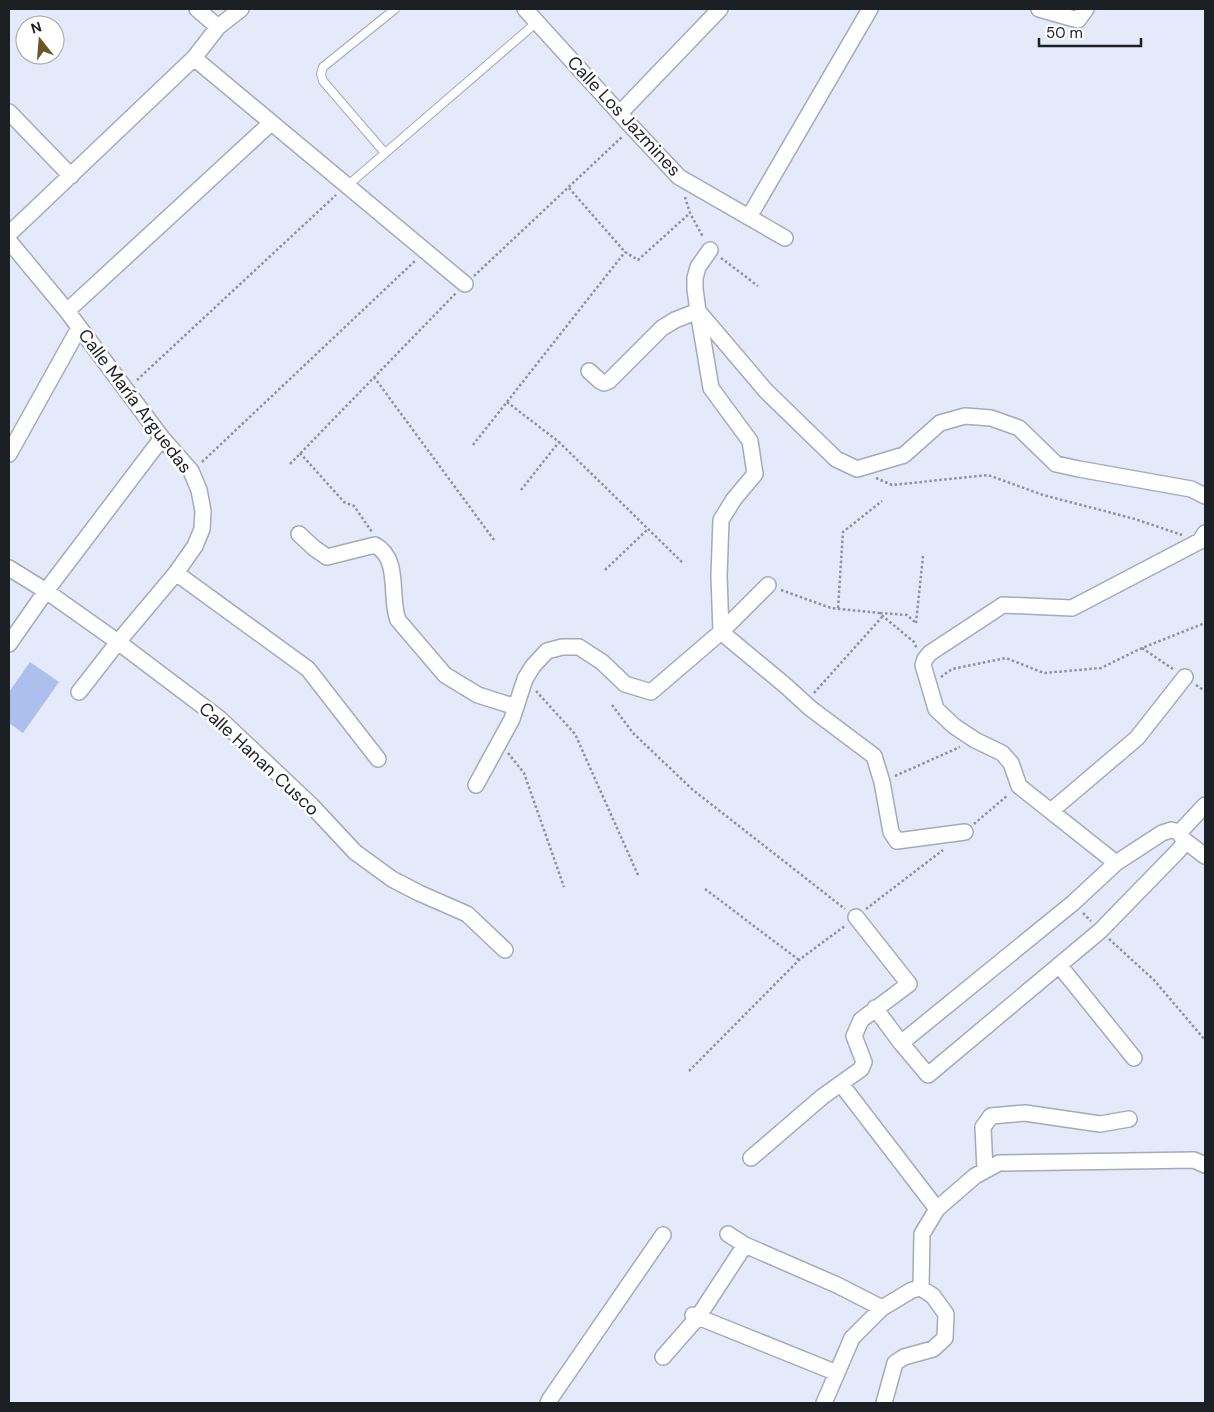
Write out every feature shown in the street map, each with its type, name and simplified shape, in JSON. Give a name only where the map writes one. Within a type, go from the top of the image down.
[{"type":"street","points":[[197,9],[218,27]]},
{"type":"street","points":[[9,234],[194,58],[218,27],[241,9]]},
{"type":"street","name":"Calle Los Jazmines","points":[[525,9],[679,177],[785,238]]},
{"type":"street","points":[[620,113],[720,9]]},
{"type":"street","points":[[749,217],[870,9]]},
{"type":"street","points":[[1039,9],[1082,14]]},
{"type":"street","points":[[194,58],[465,284]]},
{"type":"street","points":[[9,112],[71,176]]},
{"type":"street","points":[[67,311],[271,123]]},
{"type":"street","name":"Calle María Arguedas","points":[[9,242],[67,311],[162,438],[192,472],[199,490],[203,512],[202,529],[195,546],[176,574],[118,642],[79,692]]},
{"type":"street","points":[[710,250],[698,267],[695,289],[711,388],[750,441],[755,474],[734,499],[720,520],[718,576],[721,632],[805,703],[874,756],[882,782],[891,832],[897,841],[965,832]]},
{"type":"street","points":[[589,371],[604,383],[609,381],[662,328],[675,320],[698,311]]},
{"type":"street","points":[[698,311],[766,391],[836,459],[857,469],[904,455],[940,423],[966,416],[991,418],[1019,428],[1056,464],[1079,470],[1191,489],[1205,496]]},
{"type":"street","points":[[9,454],[80,328]]},
{"type":"street","points":[[9,641],[162,438]]},
{"type":"street","points":[[299,534],[327,557],[375,545],[382,548],[392,568],[395,612],[398,620],[445,675],[478,695],[516,707]]},
{"type":"street","points":[[1116,863],[1019,786],[1012,763],[1002,753],[975,740],[954,726],[936,709],[923,665],[930,653],[1003,605],[1072,608],[1203,537]]},
{"type":"street","name":"Calle Hanan Cusco","points":[[9,568],[46,591],[118,642],[220,719],[312,806],[355,852],[392,878],[419,893],[467,914],[505,950]]},
{"type":"street","points":[[176,574],[308,670],[378,759]]},
{"type":"street","points":[[476,785],[512,719],[525,679],[533,666],[547,651],[562,647],[579,647],[602,662],[625,684],[651,692],[721,632],[768,585]]},
{"type":"street","points":[[1051,811],[1137,738],[1185,678]]},
{"type":"street","points":[[875,1008],[928,1076],[1100,930],[1178,851],[1183,845],[1182,837],[1205,805]]},
{"type":"street","points":[[901,1043],[1073,903],[1116,863],[1166,831],[1171,830],[1182,837],[1205,856]]},
{"type":"street","points":[[751,1158],[822,1097],[861,1069],[864,1062],[854,1036],[861,1020],[909,984],[856,917]]},
{"type":"street","points":[[1059,965],[1134,1058]]},
{"type":"street","points":[[841,1084],[937,1210]]},
{"type":"street","points":[[985,1170],[982,1128],[991,1116],[1025,1113],[1100,1124],[1129,1119]]},
{"type":"street","points":[[921,1288],[922,1234],[937,1210],[975,1176],[999,1163],[1194,1160],[1205,1165]]},
{"type":"street","points":[[728,1234],[746,1245],[837,1285],[882,1308]]},
{"type":"street","points":[[548,1403],[663,1235]]},
{"type":"street","points":[[663,1357],[746,1245]]},
{"type":"street","points":[[824,1403],[852,1338],[882,1308],[912,1290],[921,1288],[933,1296],[946,1314],[945,1338],[933,1349],[904,1357],[895,1363],[884,1403]]},
{"type":"street","points":[[695,1316],[837,1373]]},
{"type":"lane","points":[[385,153],[323,81],[321,74],[323,67],[395,9]]},
{"type":"lane","points":[[347,186],[538,22]]},
{"type":"path","points":[[126,390],[347,186]]},
{"type":"path","points":[[569,188],[625,252],[638,260],[690,213]]},
{"type":"path","points":[[192,472],[426,251]]},
{"type":"path","points":[[473,445],[625,252]]},
{"type":"path","points":[[374,377],[494,540]]},
{"type":"path","points":[[507,402],[559,442],[683,563]]},
{"type":"path","points":[[521,490],[559,442]]},
{"type":"path","points":[[300,453],[344,502],[354,506],[374,534]]},
{"type":"path","points":[[857,469],[892,485],[988,475],[1044,495],[1203,537]]},
{"type":"path","points":[[838,608],[843,532],[882,501]]},
{"type":"path","points":[[605,570],[648,529]]},
{"type":"path","points":[[768,585],[831,608],[907,615],[916,622],[924,556]]},
{"type":"path","points":[[879,613],[914,642]]},
{"type":"path","points":[[805,703],[882,617]]},
{"type":"path","points":[[929,685],[952,670],[1006,658],[1044,673],[1101,668],[1142,648],[1205,623]]},
{"type":"path","points":[[525,679],[575,734],[638,875]]},
{"type":"path","points":[[612,704],[633,733],[693,790],[856,917]]},
{"type":"path","points":[[882,782],[975,740]]},
{"type":"path","points":[[500,742],[524,773],[564,887]]},
{"type":"path","points":[[705,890],[799,960]]},
{"type":"path","points":[[1073,903],[1154,980],[1205,1040]]},
{"type":"shaded area","points":[[30,662],[59,682],[23,733],[9,723],[9,692]]}]
